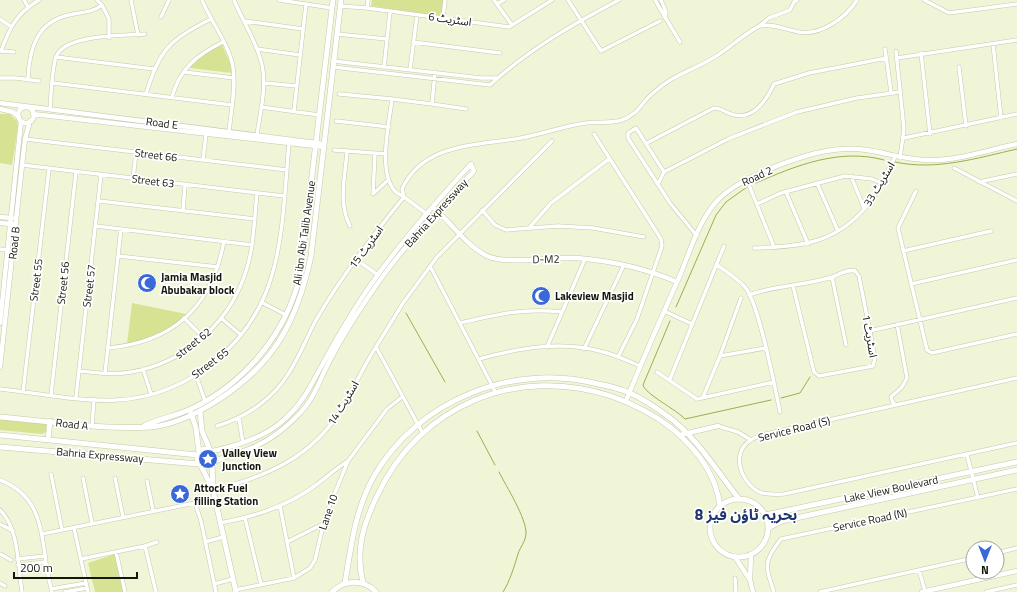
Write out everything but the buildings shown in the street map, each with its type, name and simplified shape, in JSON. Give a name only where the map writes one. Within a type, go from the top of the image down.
[{"type":"main road","name":"Ali ibn Abi Talib Avenue","points":[[143,426],[200,404],[237,379],[250,368],[286,315],[300,276],[333,0]]},
{"type":"main road","name":"Ali ibn Abi Talib Avenue","points":[[143,426],[151,427],[200,413],[245,381],[281,340],[292,319],[302,293],[311,256],[341,0]]},
{"type":"main road","points":[[344,583],[356,520],[368,489],[390,454],[417,426],[453,401],[492,385],[519,380],[553,377],[581,380],[629,393],[666,415],[688,433],[739,499]]},
{"type":"main road","points":[[363,583],[359,562],[364,529],[369,511],[390,472],[400,457],[422,432],[453,410],[496,393],[514,388],[568,386],[597,392],[626,401],[643,409],[680,435],[710,471],[717,487],[720,506]]},
{"type":"main road","points":[[200,404],[202,431],[211,450],[215,454],[213,490],[235,591]]},
{"type":"main road","points":[[190,409],[197,434],[200,465],[213,490]]},
{"type":"main road","name":"Road A","points":[[0,417],[92,426],[143,426]]},
{"type":"main road","points":[[48,440],[50,421]]},
{"type":"main road","points":[[1,436],[1,447]]},
{"type":"main road","name":"Bahria Expressway","points":[[1,436],[198,454]]},
{"type":"main road","name":"Bahria Expressway","points":[[1,447],[200,465]]},
{"type":"main road","points":[[198,454],[203,450],[211,450]]},
{"type":"main road","name":"Lake View Boulevard","points":[[765,515],[1017,462]]},
{"type":"main road","points":[[200,465],[207,468],[214,464]]},
{"type":"main road","name":"Lake View Boulevard","points":[[768,528],[782,521],[1017,470]]},
{"type":"main road","points":[[739,499],[754,503],[765,515],[768,528],[764,544],[751,554],[735,557],[728,555],[718,548],[711,536],[710,530],[712,517],[720,506],[729,501],[739,499]]},
{"type":"main road","points":[[332,592],[344,583],[363,583],[376,592]]},
{"type":"street","points":[[24,0],[28,7]]},
{"type":"street","points":[[14,52],[0,51],[10,26],[28,7],[39,0]]},
{"type":"street","points":[[98,0],[109,19],[109,38]]},
{"type":"street","points":[[131,0],[138,35]]},
{"type":"street","points":[[161,17],[169,0]]},
{"type":"street","points":[[202,0],[223,42],[232,66],[234,78],[229,132]]},
{"type":"street","points":[[234,0],[257,49],[262,65],[264,83],[257,135]]},
{"type":"street","points":[[279,0],[332,8]]},
{"type":"street","points":[[367,8],[368,0]]},
{"type":"street","points":[[443,18],[445,0]]},
{"type":"street","points":[[494,0],[512,25],[552,0]]},
{"type":"street","points":[[497,4],[504,0]]},
{"type":"street","points":[[568,0],[601,51],[660,20]]},
{"type":"street","points":[[333,64],[490,86],[538,47],[581,20],[619,0]]},
{"type":"street","points":[[655,0],[680,42]]},
{"type":"street","points":[[661,0],[666,12],[665,18]]},
{"type":"street","points":[[404,197],[402,193],[404,186],[417,169],[437,154],[456,148],[520,138],[572,125],[594,122],[610,122],[629,117],[638,112],[652,93],[664,84],[682,72],[718,56],[769,18],[790,10],[797,0]]},
{"type":"street","points":[[759,26],[773,26],[800,32],[814,31],[826,27],[844,15],[857,0]]},
{"type":"street","points":[[924,0],[949,13],[1017,4]]},
{"type":"street","points":[[294,112],[306,4]]},
{"type":"street","points":[[28,80],[31,48],[39,33],[53,21],[68,15],[90,12],[102,5]]},
{"type":"street","name":"اسٹریٹ 6","points":[[340,6],[367,8],[509,27],[512,25]]},
{"type":"street","points":[[384,67],[390,12]]},
{"type":"street","points":[[410,70],[417,15]]},
{"type":"street","points":[[0,19],[10,26]]},
{"type":"street","points":[[146,94],[154,69],[170,45],[190,30],[211,19]]},
{"type":"street","points":[[244,22],[303,28]]},
{"type":"street","points":[[50,109],[56,57],[62,48],[77,40],[145,34]]},
{"type":"street","points":[[337,34],[387,40]]},
{"type":"street","points":[[897,58],[921,53],[1017,40]]},
{"type":"street","points":[[172,97],[176,84],[194,59],[203,52],[223,42]]},
{"type":"street","points":[[414,42],[500,53]]},
{"type":"street","points":[[993,44],[1001,118]]},
{"type":"street","points":[[257,49],[300,55]]},
{"type":"street","points":[[885,49],[891,92]]},
{"type":"street","name":"اسٹریٹ 33","points":[[754,248],[792,247],[816,242],[847,226],[864,208],[898,157],[904,138],[896,51]]},
{"type":"street","points":[[921,53],[930,134]]},
{"type":"street","points":[[56,57],[154,69]]},
{"type":"street","points":[[647,143],[714,108],[718,108],[734,115],[742,115],[751,112],[766,100],[774,84],[809,73],[887,58]]},
{"type":"street","points":[[333,64],[384,67],[481,78],[498,78]]},
{"type":"street","points":[[959,67],[966,126]]},
{"type":"street","points":[[184,72],[234,78]]},
{"type":"street","points":[[432,104],[435,72]]},
{"type":"street","points":[[0,78],[39,82]]},
{"type":"street","points":[[53,83],[232,105]]},
{"type":"street","points":[[264,83],[297,86]]},
{"type":"street","points":[[658,184],[664,172],[728,139],[785,117],[805,111],[891,92],[900,92]]},
{"type":"street","points":[[340,94],[466,109]]},
{"type":"street","points":[[392,99],[386,154],[388,180],[394,192],[404,197],[431,217]]},
{"type":"street","name":"Road E","points":[[0,103],[257,135],[324,146]]},
{"type":"street","points":[[0,110],[13,112],[20,119],[26,122],[30,121],[34,114],[32,109],[27,107],[20,109],[20,119]]},
{"type":"street","points":[[261,107],[319,115]]},
{"type":"street","name":"Road E","points":[[34,114],[290,144],[316,145]]},
{"type":"street","points":[[904,138],[930,134],[1017,114]]},
{"type":"street","name":"Road B","points":[[14,218],[20,119]]},
{"type":"street","name":"Road B","points":[[0,367],[13,224],[25,139],[30,121]]},
{"type":"street","points":[[336,121],[389,127]]},
{"type":"street","points":[[664,172],[647,143],[636,128],[628,133],[628,138],[670,203],[697,236]]},
{"type":"street","points":[[203,160],[206,134]]},
{"type":"street","points":[[594,134],[661,239],[662,246],[637,319],[618,358]]},
{"type":"street","name":"Street 66","points":[[25,139],[287,170]]},
{"type":"street","name":"اسٹریٹ 14","points":[[213,490],[265,475],[287,463],[312,445],[330,426],[342,408],[376,347],[403,303],[430,266],[460,232],[552,141]]},
{"type":"street","name":"Street 65","points":[[0,389],[76,398],[117,400],[166,390],[196,375],[230,349],[241,335],[268,289],[276,258],[290,144]]},
{"type":"street","name":"Road 2","points":[[626,401],[697,236],[714,204],[727,192],[764,172],[826,150],[869,149],[898,157],[928,160],[948,158],[1017,144]]},
{"type":"street","points":[[334,150],[386,154]]},
{"type":"street","points":[[133,179],[136,152]]},
{"type":"street","points":[[347,152],[342,204],[344,216],[350,226]]},
{"type":"street","points":[[375,154],[373,194],[388,180]]},
{"type":"street","points":[[528,228],[551,203],[609,159]]},
{"type":"street","name":"Bahria Expressway","points":[[211,450],[243,444],[257,438],[279,424],[297,407],[311,387],[336,339],[378,274],[432,207],[471,164],[474,171],[431,217],[398,256],[369,296],[328,365],[312,397],[300,413],[271,438],[249,449],[219,459],[214,464]]},
{"type":"street","name":"Street 63","points":[[22,165],[284,196]]},
{"type":"street","points":[[954,168],[1017,201]]},
{"type":"street","name":"Street 55","points":[[23,392],[49,169]]},
{"type":"street","name":"Street 56","points":[[51,395],[76,172]]},
{"type":"street","points":[[979,182],[1017,174]]},
{"type":"street","name":"Street 57","points":[[76,398],[101,175]]},
{"type":"street","points":[[757,204],[786,192],[845,176],[872,179],[881,183]]},
{"type":"street","points":[[851,176],[864,208]]},
{"type":"street","points":[[747,180],[774,247]]},
{"type":"street","points":[[817,183],[838,231]]},
{"type":"street","points":[[183,210],[185,185]]},
{"type":"street","points":[[916,191],[898,228],[929,352],[1017,334]]},
{"type":"street","points":[[786,192],[808,244]]},
{"type":"street","name":"street 62","points":[[79,371],[105,373],[132,372],[143,369],[172,359],[203,337],[221,318],[233,301],[244,277],[252,245],[257,193]]},
{"type":"street","name":"اسٹریٹ 15","points":[[217,426],[239,419],[261,404],[275,391],[290,373],[316,320],[357,260],[404,197]]},
{"type":"street","points":[[99,201],[255,219]]},
{"type":"street","name":"D-M2","points":[[432,207],[460,232],[476,249],[496,259],[585,259],[624,265],[654,272],[677,282]]},
{"type":"street","points":[[482,210],[495,225],[506,230],[558,226],[593,228],[644,237]]},
{"type":"street","points":[[0,217],[14,218]]},
{"type":"street","points":[[0,223],[13,224]]},
{"type":"street","points":[[0,223],[5,227],[9,235]]},
{"type":"street","name":"Road B","points":[[0,323],[7,250],[9,235],[13,224]]},
{"type":"street","points":[[96,226],[252,245]]},
{"type":"street","points":[[105,373],[121,229]]},
{"type":"street","points":[[903,251],[991,232]]},
{"type":"street","points":[[108,348],[144,342],[170,329],[184,318],[201,301],[212,285],[224,241]]},
{"type":"street","points":[[670,379],[724,246]]},
{"type":"street","points":[[0,249],[7,250]]},
{"type":"street","points":[[118,256],[218,267]]},
{"type":"street","points":[[547,347],[585,259]]},
{"type":"street","points":[[357,260],[378,274]]},
{"type":"street","points":[[911,284],[1017,260]]},
{"type":"street","points":[[716,264],[746,288],[766,348],[780,412]]},
{"type":"street","points":[[584,349],[624,265]]},
{"type":"street","points":[[430,266],[496,393]]},
{"type":"street","name":"اسٹریٹ 1","points":[[749,295],[766,289],[793,286],[832,277],[849,270],[855,271],[858,276],[875,358],[873,366],[820,376],[816,375],[793,286]]},
{"type":"street","points":[[832,277],[846,345]]},
{"type":"street","points":[[703,398],[741,298]]},
{"type":"street","points":[[869,330],[1017,298]]},
{"type":"street","points":[[261,302],[286,315]]},
{"type":"street","points":[[460,323],[510,311],[538,310],[562,312]]},
{"type":"street","points":[[664,311],[692,324]]},
{"type":"street","points":[[184,318],[203,337]]},
{"type":"street","points":[[221,318],[241,335]]},
{"type":"street","points":[[896,405],[893,403],[891,397],[902,387],[907,378],[897,324]]},
{"type":"street","points":[[479,359],[518,349],[564,346],[602,351],[640,366]]},
{"type":"street","points":[[376,347],[417,426],[422,432]]},
{"type":"street","points":[[720,356],[766,348]]},
{"type":"street","points":[[143,369],[151,394]]},
{"type":"street","points":[[657,372],[670,379],[697,399],[774,382]]},
{"type":"street","points":[[196,375],[205,401]]},
{"type":"street","name":"Service Road (S)","points":[[1017,378],[766,434],[751,440],[743,448],[740,459],[740,469],[744,478],[751,486],[761,493],[771,495],[784,494],[1017,444]]},
{"type":"street","name":"Lane 10","points":[[235,591],[261,584],[294,578],[310,568],[315,560],[323,524],[348,461],[387,409],[402,397]]},
{"type":"street","points":[[92,426],[94,399]]},
{"type":"street","points":[[239,419],[243,444]]},
{"type":"street","points":[[680,435],[718,426],[738,432],[751,440]]},
{"type":"street","points":[[967,454],[978,498]]},
{"type":"street","points":[[220,523],[245,518],[280,506],[309,490],[337,467],[348,461]]},
{"type":"street","points":[[51,474],[62,530]]},
{"type":"street","points":[[83,478],[92,523]]},
{"type":"street","points":[[115,478],[124,517]]},
{"type":"street","points":[[0,480],[10,484],[29,501],[37,515],[42,534],[51,591],[86,583]]},
{"type":"street","points":[[147,481],[153,510]]},
{"type":"street","name":"Service Road (N)","points":[[774,592],[766,568],[770,553],[781,539],[1017,489]]},
{"type":"street","points":[[42,534],[153,510],[195,503],[216,592]]},
{"type":"street","points":[[280,506],[294,578]]},
{"type":"street","points":[[0,510],[10,521],[14,531],[22,592]]},
{"type":"street","points":[[245,518],[261,584]]},
{"type":"street","points":[[0,524],[14,531]]},
{"type":"street","points":[[287,542],[323,524]]},
{"type":"street","points":[[65,592],[88,590],[74,528]]},
{"type":"street","points":[[205,542],[223,537]]},
{"type":"street","points":[[81,559],[145,546],[157,542]]},
{"type":"street","points":[[145,546],[156,592]]},
{"type":"street","points":[[1005,551],[1017,548]]},
{"type":"street","points":[[116,552],[125,592]]},
{"type":"street","points":[[0,554],[10,560]]},
{"type":"street","points":[[751,554],[750,580],[753,592]]},
{"type":"street","points":[[18,560],[45,556]]},
{"type":"street","points":[[735,557],[750,580]]},
{"type":"street","points":[[820,592],[965,560]]},
{"type":"street","points":[[18,565],[46,562]]},
{"type":"street","points":[[919,570],[924,592],[1017,571]]},
{"type":"street","points":[[735,578],[736,592]]},
{"type":"street","points":[[214,584],[233,579]]},
{"type":"street","points":[[0,583],[6,586]]},
{"type":"street","points":[[986,592],[1017,585]]},
{"type":"green space","points":[[372,0],[444,0],[442,17],[371,6]]},
{"type":"green space","points":[[222,44],[230,63],[232,73],[190,68],[196,59]]},
{"type":"green space","points":[[0,114],[10,114],[17,121],[18,127],[12,165],[0,163]]},
{"type":"green space","points":[[132,303],[186,314],[173,326],[159,334],[127,344]]},
{"type":"green space","points":[[0,419],[46,422],[46,432],[42,434],[0,430]]},
{"type":"green space","points":[[115,554],[124,592],[95,592],[88,563]]},
{"type":"waterway","points":[[895,162],[926,165],[941,164],[1017,149]]},
{"type":"waterway","points":[[756,183],[787,170],[819,160],[835,157],[868,157],[884,160]]},
{"type":"waterway","points":[[676,307],[716,215],[726,202],[747,187]]},
{"type":"waterway","points":[[406,313],[445,382]]},
{"type":"waterway","points":[[670,321],[643,385],[649,393],[685,419],[771,400]]},
{"type":"waterway","points":[[781,398],[800,393],[810,377]]},
{"type":"waterway","points":[[477,431],[495,465]]},
{"type":"waterway","points":[[499,472],[520,511],[526,534],[510,579],[503,592]]},
{"type":"place","name":"Jamia Masjid Abubakar block","points":[[147,283]]},
{"type":"place","name":"Lakeview Masjid","points":[[541,296]]},
{"type":"place","name":"Valley View Junction","points":[[208,459]]},
{"type":"place","name":"Attock Fuel filling Station","points":[[180,494]]},
{"type":"district","name":"بحریہ ٹاؤن فیز 8","points":[[746,515]]}]
